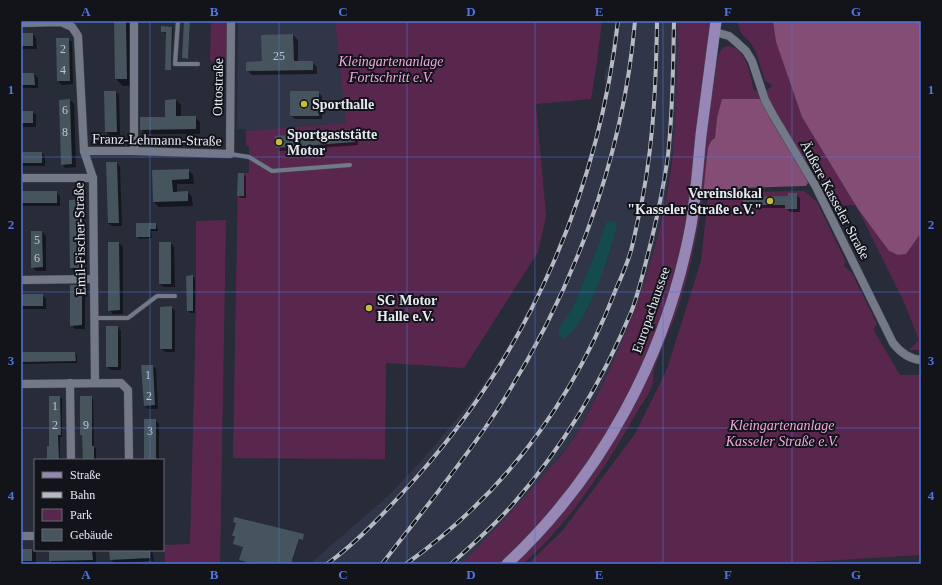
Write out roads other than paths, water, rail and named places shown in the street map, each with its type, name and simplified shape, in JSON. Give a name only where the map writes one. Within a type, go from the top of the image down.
[{"type":"main road","name":"Europachaussee","points":[[507,564],[527,545],[556,513],[598,456],[634,395],[660,335],[675,289],[691,224],[716,27]]},
{"type":"street","points":[[134,21],[134,151]]},
{"type":"street","name":"Ottostraße","points":[[230,154],[231,21]]},
{"type":"street","points":[[21,23],[61,22]]},
{"type":"street","name":"Emil-Fischer-Straße","points":[[61,22],[72,27],[78,36],[84,151],[93,178],[95,382]]},
{"type":"street","name":"Äußere Kasseler Straße","points":[[716,27],[746,51],[752,61],[773,115],[816,187],[892,343],[896,348],[910,358],[921,360]]},
{"type":"street","name":"Franz-Lehmann-Straße","points":[[84,151],[230,154]]},
{"type":"street","points":[[21,178],[93,178]]},
{"type":"street","points":[[21,280],[94,279]]},
{"type":"street","points":[[21,384],[95,382],[121,383],[128,390],[129,459]]},
{"type":"street","points":[[70,383],[70,459]]},
{"type":"street","points":[[21,536],[34,536]]},
{"type":"lane","points":[[178,21],[175,64],[198,64]]},
{"type":"lane","points":[[230,154],[249,157],[272,171],[350,165]]},
{"type":"lane","points":[[95,318],[128,318],[157,296],[176,296]]},
{"type":"railway","points":[[327,564],[363,534],[416,478],[456,429],[493,377],[525,322],[552,265],[576,206],[594,146],[608,84],[618,21]]},
{"type":"railway","points":[[382,564],[455,470],[496,412],[548,321],[570,274],[590,225],[606,175],[619,124],[629,73],[635,21]]},
{"type":"railway","points":[[406,564],[441,537],[474,507],[504,476],[532,442],[556,407],[579,369],[599,330],[630,254],[647,174],[653,123],[657,21]]},
{"type":"railway","points":[[451,564],[506,512],[549,459],[595,387],[621,336],[632,310],[651,242],[661,199],[666,166],[670,138],[672,105],[674,21]]},
{"type":"place","name":"Sporthalle","points":[[304,104]]},
{"type":"place","name":"Sportgaststätte Motor","points":[[279,142]]},
{"type":"place","name":"Vereinslokal \"Kasseler Straße e.V.\"","points":[[770,201]]},
{"type":"place","name":"SG Motor Halle e.V.","points":[[369,308]]},
{"type":"park label","name":"Kleingartenanlage Fortschritt e.V.","points":[[391,70]]},
{"type":"park label","name":"Kleingartenanlage Kasseler Straße e.V.","points":[[782,434]]}]
